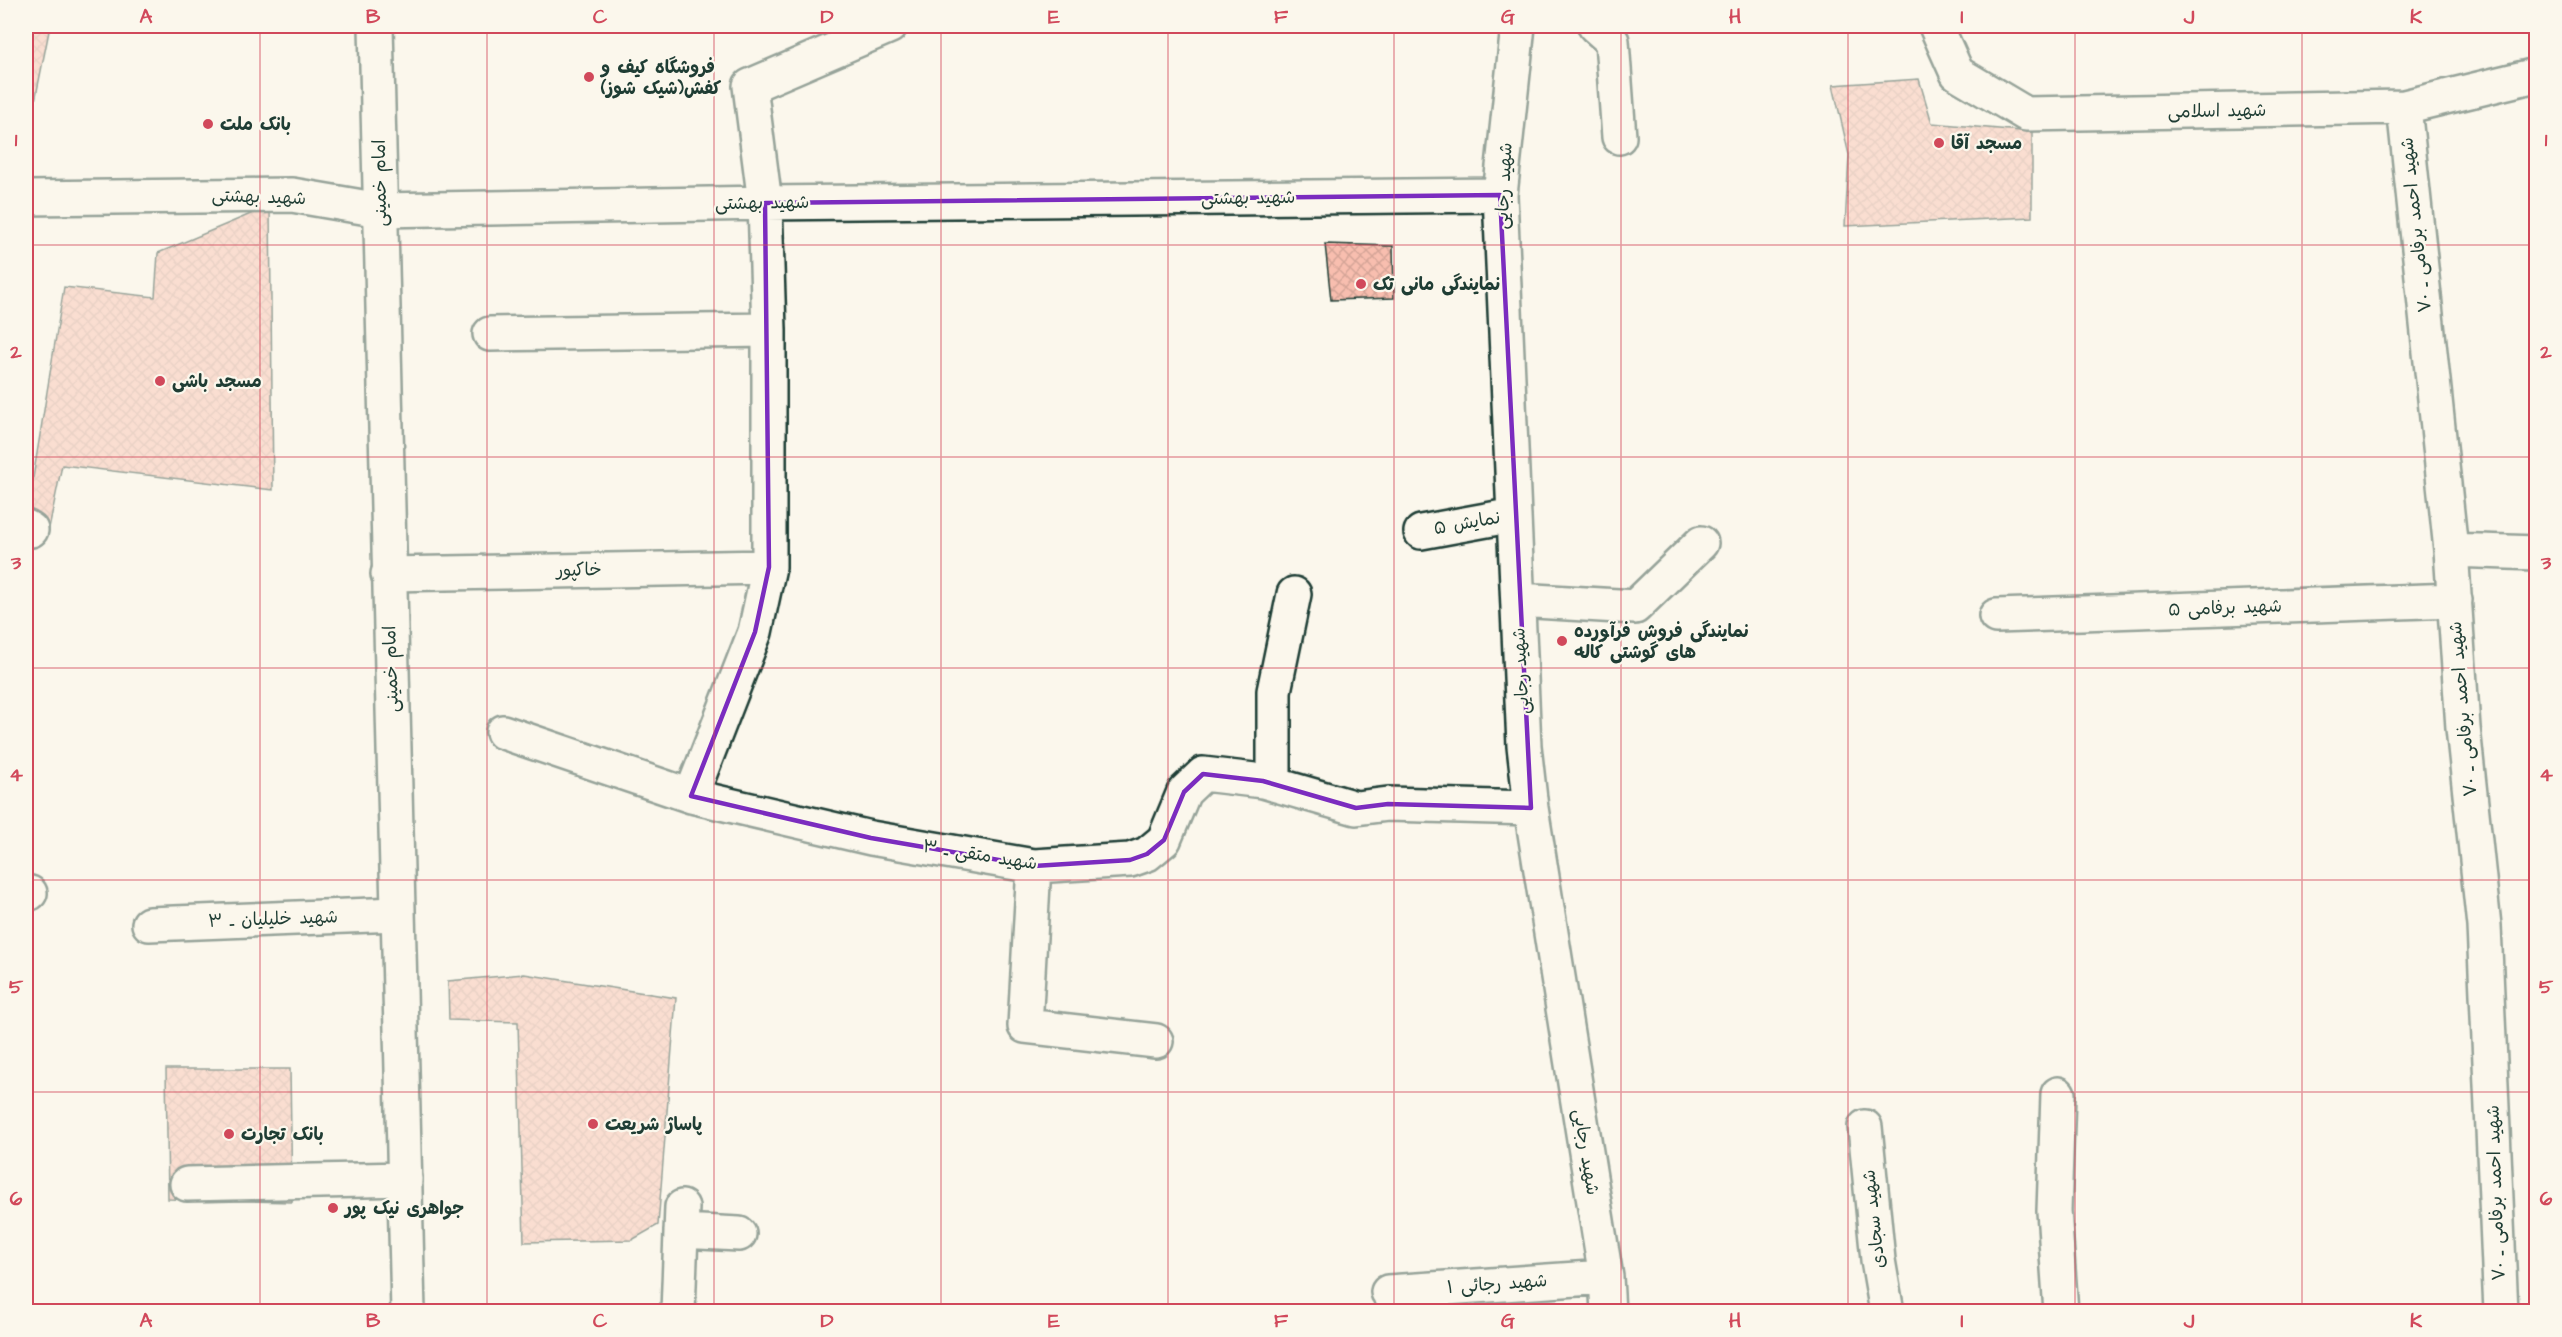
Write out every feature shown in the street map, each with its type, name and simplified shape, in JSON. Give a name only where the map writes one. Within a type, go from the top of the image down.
[{"type":"street","name":"امام خمینی","points":[[376,26],[408,1311]]},
{"type":"street","points":[[691,796],[755,632],[769,567],[769,330],[765,203],[750,86],[890,26]]},
{"type":"street","name":"شهید رجایی","points":[[1518,26],[1500,195],[1524,746],[1531,808],[1606,1277],[1608,1311]]},
{"type":"street","points":[[1595,26],[1612,41],[1618,136]]},
{"type":"street","name":"شهید اسلامی","points":[[1936,26],[1957,73],[2026,114],[2404,107],[2536,75]]},
{"type":"street","name":"شهید احمد برفامی ـ ۷۰","points":[[2404,107],[2451,550],[2463,728],[2484,926],[2501,1311]]},
{"type":"street","name":"شهید بهشتی","points":[[26,198],[292,195],[380,210],[765,203],[1500,195]]},
{"type":"street","points":[[490,333],[769,330]]},
{"type":"street","name":"نمایش ۵","points":[[1420,532],[1514,515]]},
{"type":"street","points":[[1518,600],[1635,607],[1701,543]]},
{"type":"street","points":[[2451,550],[2536,553]]},
{"type":"street","name":"خاکپور","points":[[388,574],[769,567]]},
{"type":"street","points":[[1274,784],[1274,691],[1294,594]]},
{"type":"street","name":"شهید برفامی ۵","points":[[1996,616],[2455,600]]},
{"type":"street","name":"شهید متقی ـ ۳","points":[[503,732],[691,796],[871,838],[1034,866],[1130,860],[1147,854],[1164,840],[1184,792],[1203,774],[1274,784],[1356,808],[1388,804],[1531,808]]},
{"type":"street","points":[[1034,866],[1024,1026],[1156,1041]]},
{"type":"street","name":"شهید خلیلیان ـ ۳","points":[[149,924],[397,914]]},
{"type":"street","points":[[2058,1094],[2054,1211],[2061,1311]]},
{"type":"street","name":"شهید سجادی","points":[[1865,1127],[1878,1260],[1887,1311]]},
{"type":"street","points":[[187,1184],[405,1179]]},
{"type":"street","points":[[678,1311],[682,1219],[739,1234]]},
{"type":"street","name":"شهید رجائی ۱","points":[[1388,1292],[1606,1277]]},
{"type":"highlighted area","points":[[1500,195],[1531,808],[1388,804],[1356,808],[1263,781],[1203,774],[1184,792],[1164,840],[1147,854],[1130,860],[1034,866],[871,838],[691,796],[755,632],[769,567],[765,203]]},
{"type":"building","points":[[26,26],[50,26],[33,111],[26,111]]},
{"type":"building","name":"مسجد آقا","points":[[1919,79],[1932,123],[2032,132],[2032,217],[1845,226],[1849,155],[1833,85]]},
{"type":"building","name":"مسجد باشی","points":[[270,206],[273,490],[62,465],[49,528],[26,521],[64,287],[155,297],[158,253]]},
{"type":"building","name":"نمایندگی مانی تک","points":[[1325,244],[1393,246],[1394,298],[1331,300]]},
{"type":"building","name":"پاساژ شریعت","points":[[524,974],[676,998],[658,1225],[632,1240],[524,1242],[518,1022],[449,1020],[448,981]]},
{"type":"building","name":"بانک تجارت","points":[[166,1069],[290,1069],[292,1202],[168,1199]]},
{"type":"place","name":"فروشگاه کیف و کفش(شیک شوز)","points":[[589,77]]},
{"type":"place","name":"بانک ملت","points":[[208,124]]},
{"type":"place","name":"مسجد آقا","points":[[1939,143]]},
{"type":"place","name":"نمایندگی مانی تک","points":[[1361,284]]},
{"type":"place","name":"مسجد باشی","points":[[160,381]]},
{"type":"place","name":"نمایندگی فروش فرآورده های گوشتی کاله","points":[[1562,641]]},
{"type":"place","name":"پاساژ شریعت","points":[[593,1124]]},
{"type":"place","name":"بانک تجارت","points":[[229,1134]]},
{"type":"place","name":"جواهری نیک پور","points":[[333,1208]]}]
